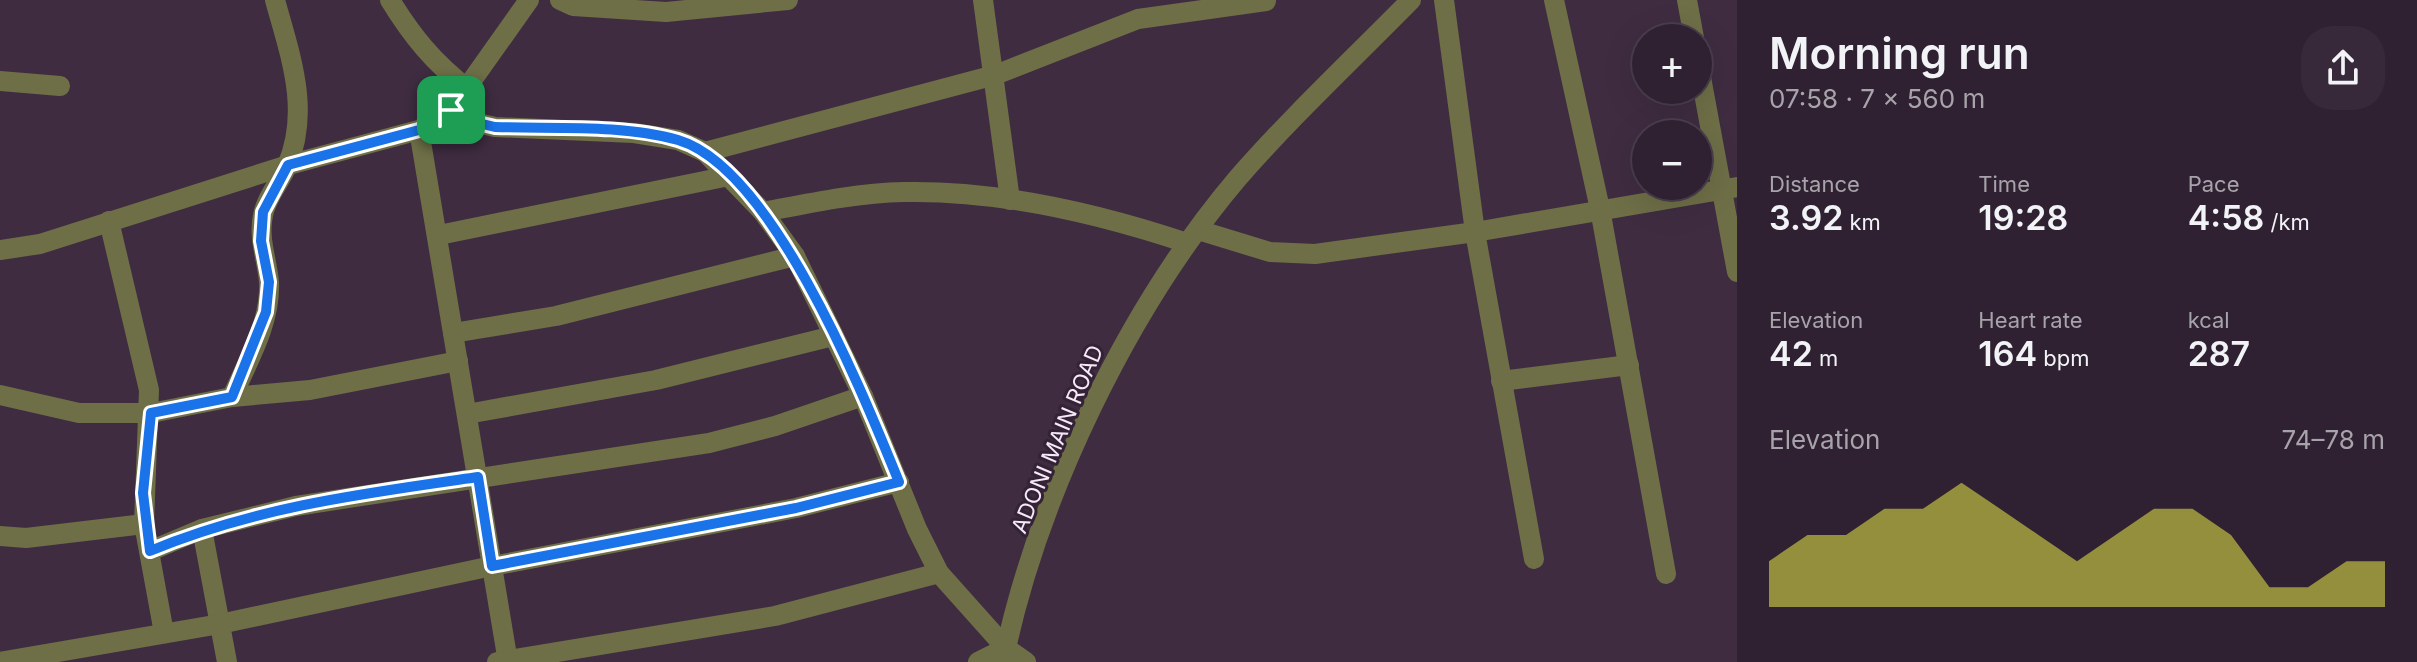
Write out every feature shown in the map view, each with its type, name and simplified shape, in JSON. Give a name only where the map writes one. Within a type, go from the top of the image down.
[{"type":"street","points":[[232,397],[266,312],[269,282],[261,241],[263,212],[288,165],[299,106],[296,76],[275,0]]},
{"type":"street","points":[[390,0],[413,37],[441,69],[468,89]]},
{"type":"street","points":[[0,250],[40,244],[288,165],[419,130],[451,110],[529,0]]},
{"type":"street","points":[[560,0],[589,8],[666,12],[788,0]]},
{"type":"street","points":[[983,0],[1010,200]]},
{"type":"street","name":"ADONI MAIN ROAD","points":[[1005,655],[1048,513],[1092,408],[1126,340],[1193,236],[1238,178],[1411,0]]},
{"type":"street","points":[[1444,0],[1475,232],[1534,559]]},
{"type":"street","points":[[1554,0],[1600,209],[1666,574]]},
{"type":"street","points":[[1687,0],[1691,24]]},
{"type":"street","points":[[705,152],[995,75],[1138,19],[1266,1]]},
{"type":"street","points":[[0,81],[60,86]]},
{"type":"street","points":[[1708,104],[1729,188],[1737,272]]},
{"type":"street","points":[[451,110],[474,122],[495,127],[634,133],[678,140],[705,152],[763,212],[795,256],[863,396],[917,529],[939,573],[1005,655],[1026,662]]},
{"type":"street","points":[[419,130],[478,477],[504,661],[775,616],[939,573]]},
{"type":"street","points":[[439,235],[729,176]]},
{"type":"street","points":[[763,212],[830,199],[903,192],[1010,200],[1270,252],[1315,254],[1475,232],[1729,188]]},
{"type":"street","points":[[109,221],[149,390],[151,413],[143,493],[144,524],[164,633]]},
{"type":"street","points":[[453,333],[556,316],[795,256]]},
{"type":"street","points":[[467,414],[656,380],[833,336]]},
{"type":"street","points":[[0,395],[79,413],[151,413],[232,397],[310,390],[458,361]]},
{"type":"street","points":[[1501,381],[1629,365]]},
{"type":"street","points":[[150,551],[202,529],[296,506],[709,443],[775,426],[863,396]]},
{"type":"street","points":[[0,662],[220,624],[492,566],[796,508],[899,482]]},
{"type":"street","points":[[0,536],[26,538],[144,524]]},
{"type":"street","points":[[202,529],[227,662]]},
{"type":"street","points":[[978,662],[1005,655]]},
{"type":"route","points":[[451,110],[474,122],[495,127],[634,133],[678,140],[705,152],[763,212],[795,256],[863,396],[899,482],[796,508],[492,566],[478,477],[393,489],[247,517],[202,529],[150,551],[144,524],[143,493],[151,413],[232,397],[266,312],[269,282],[261,241],[263,212],[288,165],[419,130],[451,110]]}]
